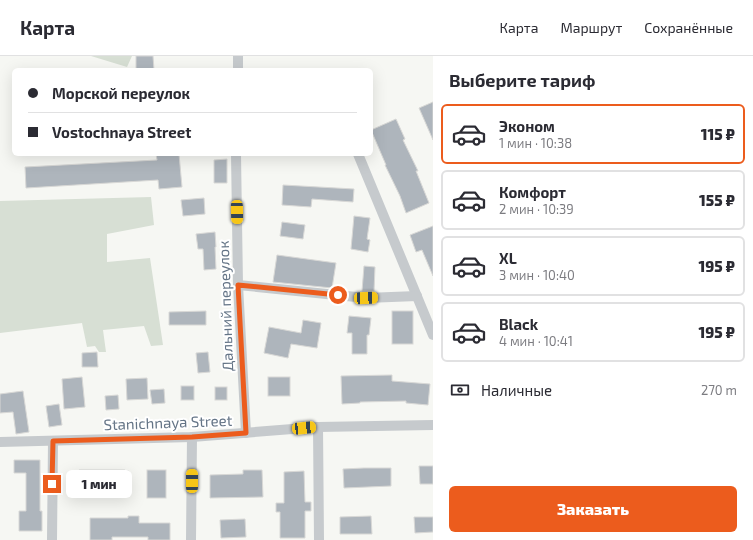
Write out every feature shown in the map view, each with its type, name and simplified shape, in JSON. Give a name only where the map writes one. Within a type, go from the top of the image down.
[{"type":"street","points":[[238,56],[238,68]]},
{"type":"street","name":"Дальний переулок","points":[[236,156],[238,285],[246,433]]},
{"type":"street","points":[[359,156],[433,335]]},
{"type":"street","points":[[238,285],[366,298],[417,296]]},
{"type":"street","name":"Stanichnaya Street","points":[[0,442],[192,437],[318,427],[433,425]]},
{"type":"street","points":[[318,427],[319,540]]},
{"type":"street","points":[[191,540],[192,437]]},
{"type":"street","points":[[52,540],[53,441]]},
{"type":"shaded area","points":[[91,56],[132,56],[127,67]]},
{"type":"shaded area","points":[[151,197],[154,225],[107,234],[107,262],[150,258],[163,345],[151,346],[144,326],[103,330],[106,352],[99,352],[95,346],[87,347],[82,323],[0,333],[0,201]]},
{"type":"building","points":[[136,56],[153,56],[154,68],[136,68]]},
{"type":"building","points":[[433,102],[433,140],[419,108]]},
{"type":"building","points":[[396,119],[405,139],[403,140],[418,171],[416,171],[429,203],[406,213],[373,135],[373,129]]},
{"type":"building","points":[[156,156],[179,156],[182,187],[159,189],[158,180],[26,188],[25,167],[157,160]]},
{"type":"building","points":[[227,159],[227,183],[214,183],[214,160]]},
{"type":"building","points":[[283,185],[354,189],[353,202],[312,199],[311,207],[282,205]]},
{"type":"building","points":[[204,198],[205,214],[183,216],[181,200]]},
{"type":"building","points":[[354,216],[370,218],[367,239],[370,240],[368,252],[351,249]]},
{"type":"building","points":[[282,222],[305,225],[303,239],[280,236]]},
{"type":"building","points":[[433,226],[433,276],[422,250],[416,252],[410,235]]},
{"type":"building","points":[[215,232],[216,269],[204,270],[203,249],[198,249],[196,234]]},
{"type":"building","points":[[277,255],[336,263],[332,288],[273,282]]},
{"type":"building","points":[[364,266],[375,267],[374,291],[362,291]]},
{"type":"building","points":[[206,311],[206,325],[169,325],[169,312]]},
{"type":"building","points":[[392,311],[413,311],[413,344],[392,344]]},
{"type":"building","points":[[349,316],[371,318],[369,335],[367,335],[367,354],[352,354],[352,333],[347,333]]},
{"type":"building","points":[[303,320],[321,323],[317,348],[291,344],[288,358],[264,353],[269,327],[301,333]]},
{"type":"building","points":[[97,352],[98,367],[82,367],[82,353]]},
{"type":"building","points":[[208,352],[210,372],[198,373],[196,353]]},
{"type":"building","points":[[392,375],[392,381],[430,384],[428,405],[406,403],[406,401],[342,404],[341,376]]},
{"type":"building","points":[[82,377],[85,407],[64,409],[62,379]]},
{"type":"building","points":[[268,377],[290,377],[290,396],[268,396]]},
{"type":"building","points":[[147,378],[148,399],[127,400],[126,379]]},
{"type":"building","points":[[181,386],[194,386],[194,400],[181,400]]},
{"type":"building","points":[[215,387],[227,387],[227,400],[215,400]]},
{"type":"building","points":[[164,389],[165,403],[152,404],[150,390]]},
{"type":"building","points":[[23,391],[29,432],[16,434],[13,412],[0,413],[0,394]]},
{"type":"building","points":[[118,395],[119,409],[106,410],[105,396]]},
{"type":"building","points":[[59,404],[62,425],[49,427],[46,406]]},
{"type":"building","points":[[14,460],[40,460],[40,511],[42,511],[42,531],[19,531],[19,511],[26,511],[26,473],[14,473]]},
{"type":"building","points":[[419,466],[433,466],[433,484],[420,484]]},
{"type":"building","points":[[391,468],[391,486],[344,488],[343,469]]},
{"type":"building","points":[[79,470],[129,471],[129,496],[79,495]]},
{"type":"building","points":[[147,470],[166,470],[166,498],[147,498]]},
{"type":"building","points":[[243,470],[262,470],[263,497],[210,498],[210,475],[243,474]]},
{"type":"building","points":[[304,471],[305,502],[311,502],[311,511],[305,511],[305,538],[280,538],[280,512],[276,512],[276,503],[284,503],[284,472]]},
{"type":"building","points":[[128,516],[139,516],[139,523],[170,523],[170,540],[148,540],[148,537],[112,537],[112,540],[90,540],[90,518],[128,518]]},
{"type":"building","points":[[371,516],[372,534],[340,534],[340,517]]},
{"type":"building","points":[[414,517],[433,517],[433,532],[415,533]]},
{"type":"building","points":[[245,519],[246,537],[221,538],[220,520]]},
{"type":"route","points":[[52,484],[53,441],[192,437],[246,433],[238,285],[338,295]]}]
